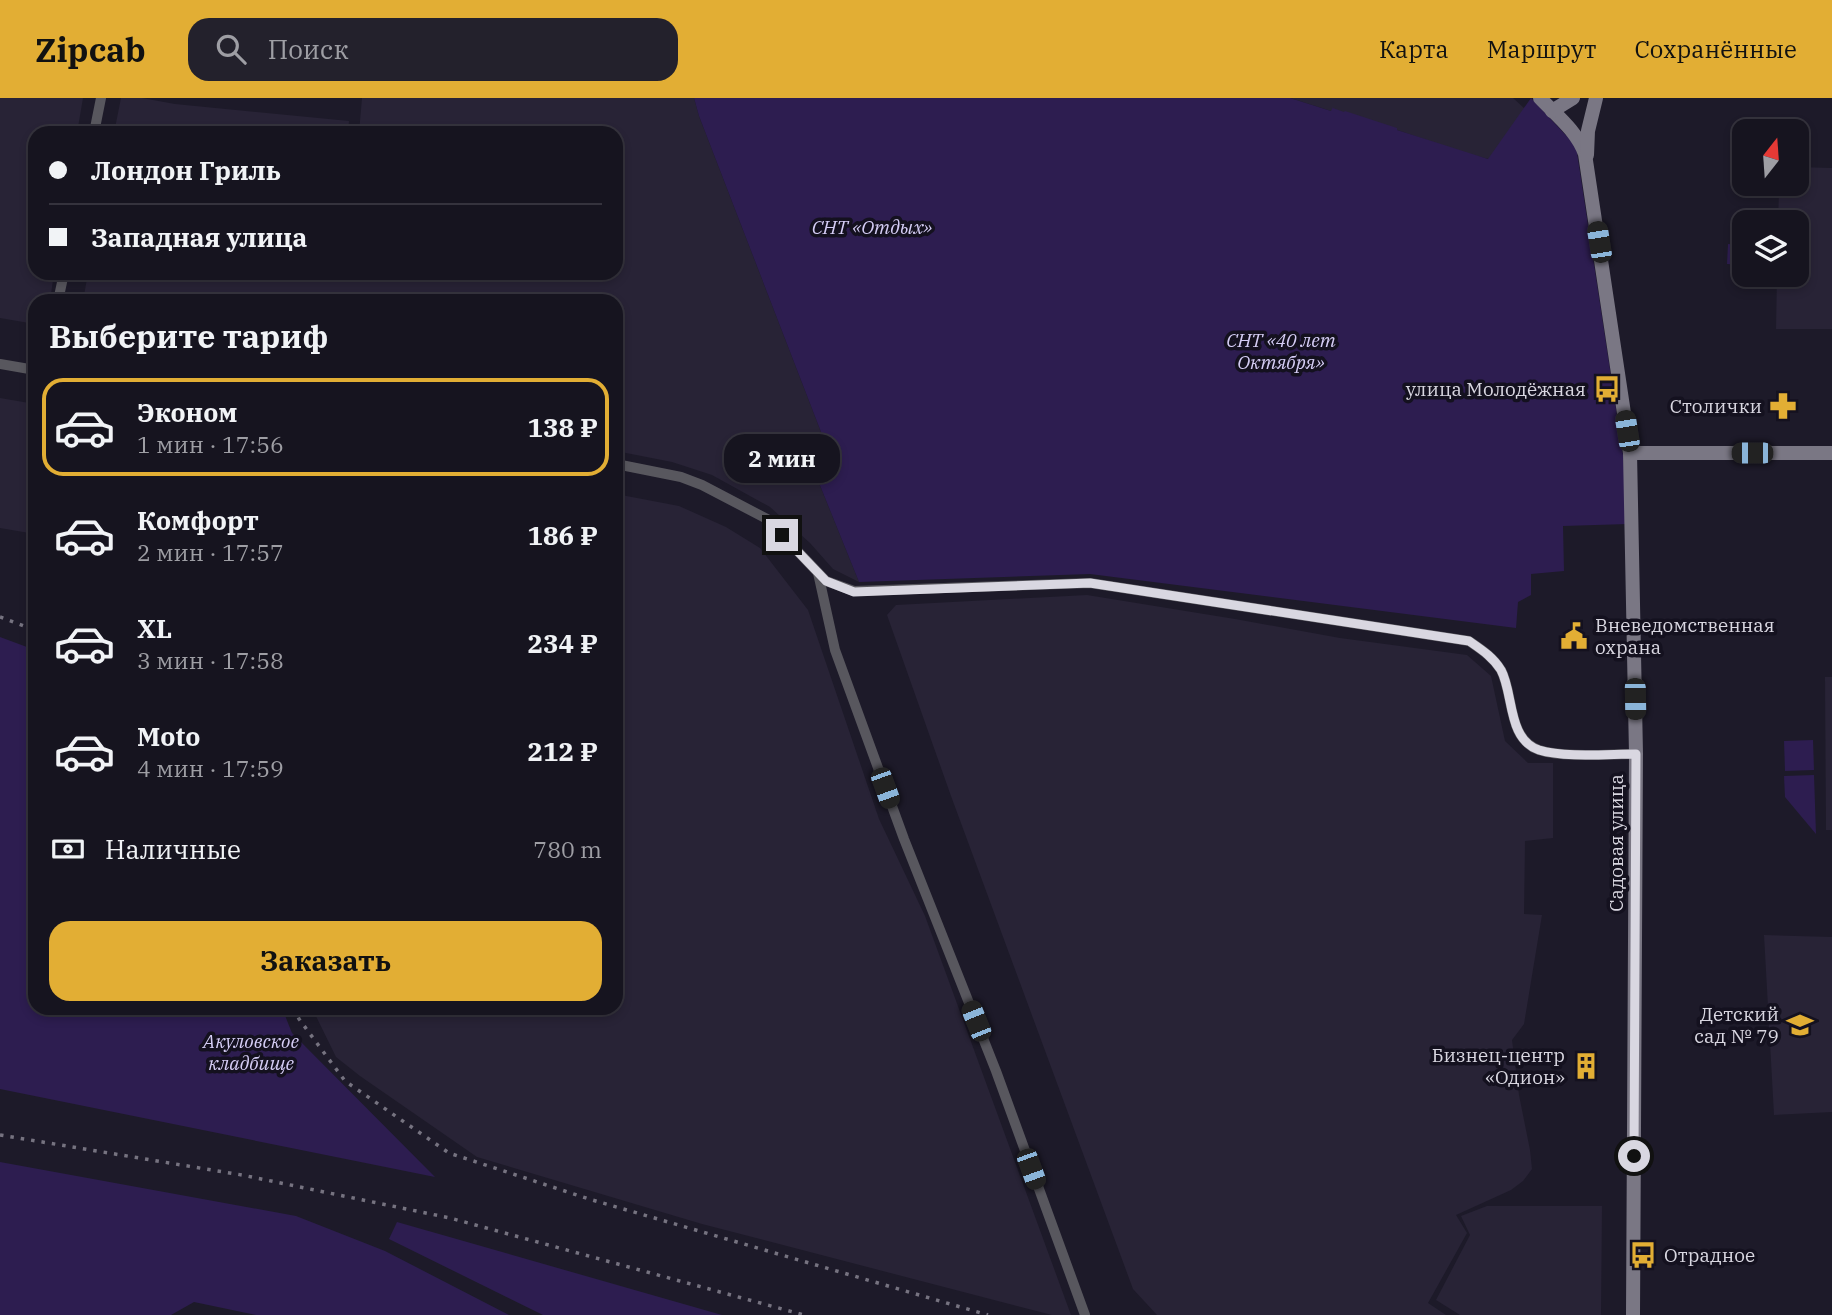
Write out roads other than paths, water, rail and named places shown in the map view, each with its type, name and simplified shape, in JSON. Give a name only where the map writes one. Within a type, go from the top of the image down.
[{"type":"street","points":[[95,126],[101,98]]},
{"type":"street","name":"Садовая улица","points":[[1540,98],[1581,143],[1630,453],[1636,754],[1633,1315]]},
{"type":"street","points":[[1552,111],[1573,98]]},
{"type":"street","points":[[1586,163],[1588,131],[1596,98]]},
{"type":"street","points":[[0,363],[28,369]]},
{"type":"street","points":[[1630,453],[1832,453]]},
{"type":"street","points":[[623,465],[681,477],[767,519],[826,581],[854,592],[1090,583],[1469,641],[1490,655],[1502,672],[1518,733],[1535,749],[1556,753],[1636,754]]},
{"type":"street","points":[[818,573],[835,650],[904,839],[996,1071],[1085,1315]]},
{"type":"railway","points":[[0,617],[28,627]]},
{"type":"railway","points":[[297,1015],[345,1081],[449,1153],[589,1199],[988,1315]]},
{"type":"railway","points":[[0,1135],[242,1175],[450,1218],[804,1315]]},
{"type":"place","name":"улица Молодёжная","points":[[1607,389]]},
{"type":"place","name":"Столички","points":[[1783,406]]},
{"type":"place","name":"Вневедомственная охрана","points":[[1574,636]]},
{"type":"place","name":"Детский сад № 79","points":[[1800,1025]]},
{"type":"place","name":"Бизнец-центр «Одион»","points":[[1586,1066]]},
{"type":"place","name":"Отрадное","points":[[1643,1255]]},
{"type":"park label","name":"СНТ «Отдых»","points":[[872,227]]},
{"type":"park label","name":"СНТ «40 лет Октября»","points":[[1281,351]]},
{"type":"park label","name":"Акуловское кладбище","points":[[251,1052]]}]
